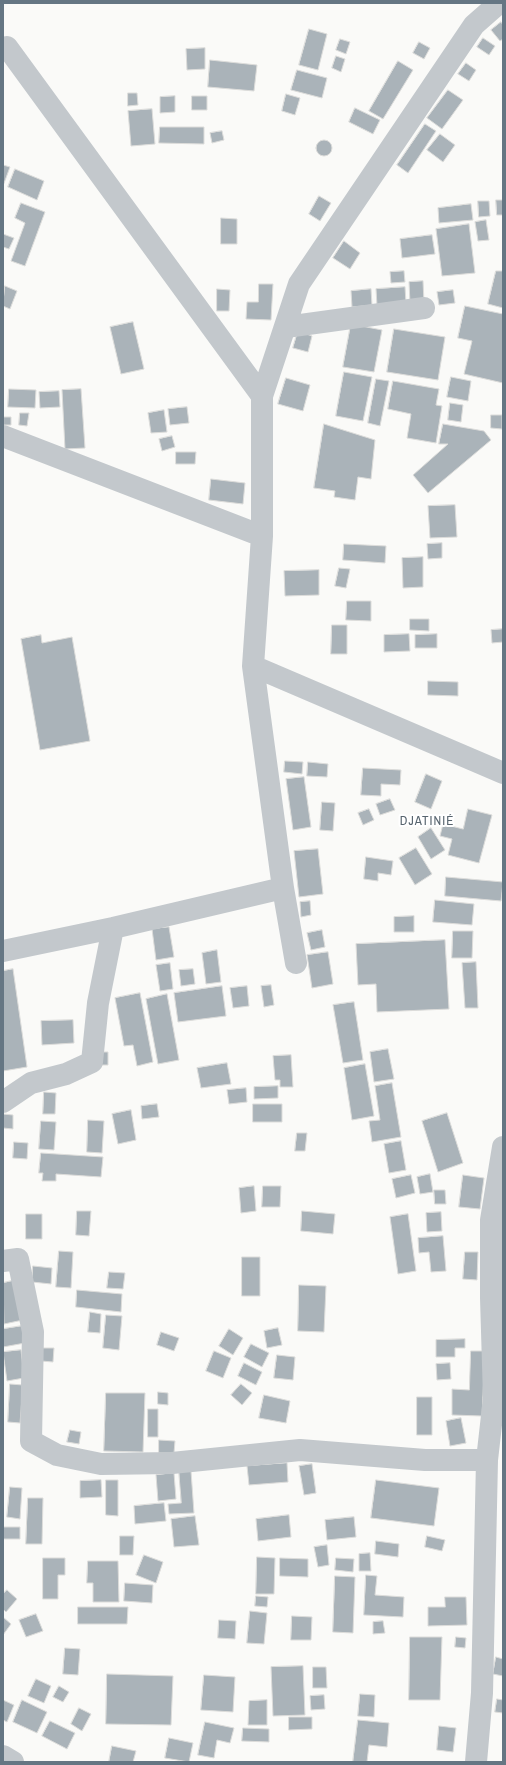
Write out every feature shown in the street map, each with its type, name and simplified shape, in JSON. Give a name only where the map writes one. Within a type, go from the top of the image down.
[{"type":"street","points":[[296,963],[283,888],[253,666],[262,536],[262,396],[299,284],[474,25],[499,3]]},
{"type":"street","points":[[7,47],[262,396]]},
{"type":"street","points":[[286,327],[424,308]]},
{"type":"street","points":[[3,436],[262,536]]},
{"type":"street","points":[[253,666],[503,773]]},
{"type":"street","points":[[3,952],[283,888]]},
{"type":"street","points":[[3,1102],[31,1083],[66,1074],[92,1062],[98,1003],[113,928]]},
{"type":"street","points":[[476,1762],[482,1693],[487,1460],[498,1397],[491,1298],[491,1220],[503,1147]]},
{"type":"street","points":[[3,1261],[18,1259],[33,1332],[31,1441],[57,1456],[101,1464],[172,1463],[300,1450],[426,1460],[487,1460]]},
{"type":"street","points":[[3,1756],[13,1762]]},
{"type":"building","points":[[501,22],[503,25],[503,39],[500,41],[491,30]]},
{"type":"building","points":[[309,29],[327,34],[318,70],[299,65]]},
{"type":"building","points":[[483,38],[495,46],[489,55],[477,47]]},
{"type":"building","points":[[340,39],[350,42],[346,54],[336,50]]},
{"type":"building","points":[[419,42],[430,48],[424,59],[413,53]]},
{"type":"building","points":[[205,48],[205,69],[187,70],[186,49]]},
{"type":"building","points":[[336,56],[345,59],[341,72],[332,68]]},
{"type":"building","points":[[210,60],[257,65],[254,91],[208,87]]},
{"type":"building","points":[[398,61],[413,70],[383,119],[369,111]]},
{"type":"building","points":[[466,63],[476,70],[469,81],[458,74]]},
{"type":"building","points":[[297,70],[327,78],[322,98],[291,90]]},
{"type":"building","points":[[448,90],[463,100],[442,129],[427,118]]},
{"type":"building","points":[[128,93],[137,93],[138,105],[128,106]]},
{"type":"building","points":[[286,94],[300,98],[295,115],[282,111]]},
{"type":"building","points":[[175,96],[175,112],[160,113],[160,97]]},
{"type":"building","points":[[192,96],[207,96],[207,110],[192,110]]},
{"type":"building","points":[[355,108],[380,120],[373,134],[349,122]]},
{"type":"building","points":[[152,109],[155,144],[131,146],[128,111]]},
{"type":"building","points":[[425,124],[436,131],[408,173],[397,165]]},
{"type":"building","points":[[160,127],[204,127],[204,144],[159,143]]},
{"type":"building","points":[[222,131],[224,140],[212,143],[210,133]]},
{"type":"building","points":[[440,134],[455,145],[443,162],[427,150]]},
{"type":"building","points":[[324,140],[330,142],[332,148],[330,154],[324,156],[318,154],[316,148],[318,142]]},
{"type":"building","points":[[3,165],[10,167],[3,186]]},
{"type":"building","points":[[15,169],[44,181],[37,200],[8,187]]},
{"type":"building","points":[[319,196],[331,203],[320,221],[309,214]]},
{"type":"building","points":[[496,200],[503,200],[503,215],[497,215]]},
{"type":"building","points":[[478,201],[489,201],[490,216],[479,217]]},
{"type":"building","points":[[21,203],[45,212],[25,266],[11,261],[25,223],[15,218]]},
{"type":"building","points":[[471,204],[473,220],[439,223],[438,208]]},
{"type":"building","points":[[221,218],[237,219],[237,244],[221,244]]},
{"type":"building","points":[[486,220],[489,240],[478,241],[475,222]]},
{"type":"building","points":[[469,224],[475,273],[442,276],[436,229]]},
{"type":"building","points":[[3,234],[14,238],[9,249],[3,247]]},
{"type":"building","points":[[432,235],[435,254],[402,258],[400,239]]},
{"type":"building","points":[[344,241],[360,253],[350,269],[333,258]]},
{"type":"building","points":[[404,271],[405,282],[391,283],[390,272]]},
{"type":"building","points":[[496,271],[503,271],[503,308],[488,304]]},
{"type":"building","points":[[423,281],[424,302],[410,303],[409,282]]},
{"type":"building","points":[[259,284],[273,284],[271,320],[246,319],[247,302],[258,302]]},
{"type":"building","points":[[5,286],[17,291],[10,309],[3,306]]},
{"type":"building","points":[[405,287],[406,303],[377,306],[376,289]]},
{"type":"building","points":[[217,289],[230,290],[229,311],[217,311]]},
{"type":"building","points":[[371,289],[372,305],[352,307],[351,291]]},
{"type":"building","points":[[453,290],[455,303],[439,305],[437,292]]},
{"type":"building","points":[[465,306],[503,314],[503,383],[464,374],[472,341],[458,338]]},
{"type":"building","points":[[133,322],[144,369],[121,374],[110,327]]},
{"type":"building","points":[[351,324],[382,330],[374,372],[343,367]]},
{"type":"building","points":[[394,329],[445,337],[438,380],[387,372]]},
{"type":"building","points":[[298,331],[312,336],[308,352],[293,348]]},
{"type":"building","points":[[344,372],[372,377],[363,421],[336,416]]},
{"type":"building","points":[[451,377],[471,381],[468,401],[447,397]]},
{"type":"building","points":[[286,378],[310,385],[303,411],[278,404]]},
{"type":"building","points":[[376,379],[389,381],[380,426],[368,423]]},
{"type":"building","points":[[393,381],[439,389],[436,405],[442,406],[436,443],[407,438],[411,414],[388,409]]},
{"type":"building","points":[[9,389],[36,390],[35,408],[8,407]]},
{"type":"building","points":[[81,389],[85,448],[65,449],[62,390]]},
{"type":"building","points":[[59,391],[60,407],[40,408],[39,392]]},
{"type":"building","points":[[450,403],[463,405],[461,422],[448,420]]},
{"type":"building","points":[[187,407],[189,423],[170,425],[168,409]]},
{"type":"building","points":[[164,410],[167,432],[151,433],[148,413]]},
{"type":"building","points":[[20,413],[29,413],[27,426],[19,425]]},
{"type":"building","points":[[491,415],[502,415],[502,429],[491,428]]},
{"type":"building","points":[[4,417],[11,417],[11,425],[4,425]]},
{"type":"building","points":[[324,424],[375,440],[371,479],[358,477],[355,500],[334,497],[335,491],[314,488]]},
{"type":"building","points":[[443,424],[484,431],[491,440],[428,493],[413,475],[448,444],[439,444]]},
{"type":"building","points":[[172,436],[175,447],[162,451],[159,439]]},
{"type":"building","points":[[176,452],[196,452],[195,464],[176,464]]},
{"type":"building","points":[[211,479],[245,483],[243,504],[209,500]]},
{"type":"building","points":[[455,505],[457,537],[430,538],[428,506]]},
{"type":"building","points":[[442,543],[442,558],[428,559],[427,544]]},
{"type":"building","points":[[344,544],[386,546],[385,563],[343,560]]},
{"type":"building","points":[[423,557],[423,587],[403,588],[402,558]]},
{"type":"building","points":[[339,568],[350,569],[346,588],[335,586]]},
{"type":"building","points":[[319,570],[319,595],[285,596],[284,571]]},
{"type":"building","points":[[347,601],[371,601],[371,621],[346,620]]},
{"type":"building","points":[[410,619],[429,619],[429,631],[410,630]]},
{"type":"building","points":[[332,625],[347,625],[347,654],[331,654]]},
{"type":"building","points":[[503,629],[503,642],[492,643],[491,630]]},
{"type":"building","points":[[409,634],[410,651],[384,652],[384,635]]},
{"type":"building","points":[[437,634],[437,648],[415,648],[415,635]]},
{"type":"building","points":[[41,635],[42,643],[72,637],[90,741],[40,750],[21,639]]},
{"type":"building","points":[[428,681],[458,682],[458,696],[428,695]]},
{"type":"building","points":[[285,761],[303,762],[302,774],[284,772]]},
{"type":"building","points":[[308,762],[328,764],[327,777],[307,776]]},
{"type":"building","points":[[363,768],[401,770],[400,785],[381,784],[381,796],[361,795]]},
{"type":"building","points":[[426,774],[442,781],[431,809],[415,802]]},
{"type":"building","points":[[304,777],[311,827],[293,830],[286,779]]},
{"type":"building","points":[[390,799],[395,810],[380,815],[376,804]]},
{"type":"building","points":[[322,802],[335,803],[333,831],[320,830]]},
{"type":"building","points":[[369,809],[374,820],[363,825],[358,813]]},
{"type":"building","points":[[468,809],[492,815],[479,863],[448,855],[452,839],[440,836],[443,824],[463,829]]},
{"type":"building","points":[[431,828],[445,850],[431,859],[418,837]]},
{"type":"building","points":[[416,848],[432,874],[415,885],[399,858]]},
{"type":"building","points":[[318,849],[323,894],[299,897],[294,851]]},
{"type":"building","points":[[366,857],[393,861],[391,875],[378,873],[378,881],[364,879]]},
{"type":"building","points":[[446,877],[503,882],[501,901],[445,896]]},
{"type":"building","points":[[435,900],[474,904],[472,925],[433,922]]},
{"type":"building","points":[[310,901],[311,915],[301,917],[300,902]]},
{"type":"building","points":[[414,916],[414,932],[394,932],[394,917]]},
{"type":"building","points":[[169,927],[174,957],[156,960],[152,929]]},
{"type":"building","points":[[322,930],[325,947],[311,950],[307,933]]},
{"type":"building","points":[[453,931],[473,931],[472,958],[452,958]]},
{"type":"building","points":[[445,940],[449,1009],[377,1012],[376,984],[358,985],[356,944]]},
{"type":"building","points":[[217,950],[221,982],[206,984],[202,953]]},
{"type":"building","points":[[328,952],[333,984],[312,988],[307,955]]},
{"type":"building","points":[[476,962],[478,1008],[465,1008],[462,963]]},
{"type":"building","points":[[170,963],[173,989],[160,991],[156,965]]},
{"type":"building","points":[[13,969],[27,1067],[3,1071],[3,971]]},
{"type":"building","points":[[193,969],[195,984],[181,986],[179,970]]},
{"type":"building","points":[[271,985],[274,1005],[264,1007],[261,986]]},
{"type":"building","points":[[222,986],[226,1016],[178,1022],[174,993]]},
{"type":"building","points":[[247,986],[249,1006],[233,1008],[230,988]]},
{"type":"building","points":[[140,993],[153,1062],[137,1066],[133,1045],[124,1046],[115,998]]},
{"type":"building","points":[[167,994],[179,1060],[158,1064],[146,999]]},
{"type":"building","points":[[354,1002],[363,1060],[343,1063],[333,1005]]},
{"type":"building","points":[[73,1020],[74,1043],[42,1045],[41,1021]]},
{"type":"building","points":[[388,1049],[394,1079],[374,1082],[370,1052]]},
{"type":"building","points":[[99,1052],[108,1052],[108,1065],[99,1065]]},
{"type":"building","points":[[291,1055],[293,1087],[280,1087],[280,1080],[275,1080],[273,1056]]},
{"type":"building","points":[[227,1063],[231,1084],[201,1088],[197,1068]]},
{"type":"building","points":[[365,1064],[374,1116],[352,1120],[344,1068]]},
{"type":"building","points":[[392,1083],[401,1137],[372,1142],[369,1121],[380,1120],[375,1086]]},
{"type":"building","points":[[278,1086],[278,1098],[254,1099],[254,1087]]},
{"type":"building","points":[[246,1088],[247,1102],[229,1104],[227,1090]]},
{"type":"building","points":[[44,1092],[56,1093],[55,1114],[43,1114]]},
{"type":"building","points":[[157,1104],[159,1117],[142,1119],[141,1106]]},
{"type":"building","points":[[253,1104],[282,1104],[282,1122],[253,1122]]},
{"type":"building","points":[[131,1110],[136,1140],[118,1144],[112,1114]]},
{"type":"building","points":[[447,1113],[463,1163],[438,1172],[422,1121]]},
{"type":"building","points":[[3,1114],[13,1115],[13,1129],[3,1128]]},
{"type":"building","points":[[88,1120],[104,1121],[102,1153],[87,1152]]},
{"type":"building","points":[[41,1121],[56,1122],[54,1150],[39,1149]]},
{"type":"building","points":[[297,1133],[307,1133],[305,1151],[295,1151]]},
{"type":"building","points":[[401,1141],[406,1170],[389,1173],[384,1144]]},
{"type":"building","points":[[14,1142],[28,1143],[27,1159],[13,1158]]},
{"type":"building","points":[[41,1153],[103,1157],[101,1177],[56,1174],[56,1181],[42,1181],[43,1173],[39,1173]]},
{"type":"building","points":[[430,1174],[433,1192],[420,1194],[417,1177]]},
{"type":"building","points":[[411,1175],[415,1193],[396,1198],[392,1179]]},
{"type":"building","points":[[463,1175],[484,1178],[480,1209],[459,1207]]},
{"type":"building","points":[[254,1186],[256,1211],[241,1213],[239,1188]]},
{"type":"building","points":[[263,1186],[281,1186],[280,1207],[262,1207]]},
{"type":"building","points":[[434,1190],[445,1190],[446,1204],[435,1204]]},
{"type":"building","points":[[77,1211],[91,1211],[89,1236],[76,1235]]},
{"type":"building","points":[[302,1211],[335,1214],[333,1234],[301,1231]]},
{"type":"building","points":[[441,1212],[442,1231],[427,1232],[426,1213]]},
{"type":"building","points":[[26,1214],[42,1214],[42,1239],[26,1239]]},
{"type":"building","points":[[408,1214],[416,1271],[398,1274],[390,1217]]},
{"type":"building","points":[[443,1236],[446,1271],[431,1272],[429,1252],[419,1253],[418,1238]]},
{"type":"building","points":[[59,1251],[73,1252],[71,1288],[56,1287]]},
{"type":"building","points":[[465,1252],[478,1252],[477,1280],[463,1279]]},
{"type":"building","points":[[242,1257],[260,1257],[260,1296],[242,1296]]},
{"type":"building","points":[[33,1266],[52,1268],[51,1284],[32,1282]]},
{"type":"building","points":[[109,1272],[125,1273],[123,1289],[107,1288]]},
{"type":"building","points":[[16,1280],[23,1320],[4,1324],[3,1283]]},
{"type":"building","points":[[299,1285],[326,1286],[324,1332],[298,1331]]},
{"type":"building","points":[[77,1290],[122,1294],[121,1312],[76,1307]]},
{"type":"building","points":[[90,1312],[101,1314],[100,1333],[88,1332]]},
{"type":"building","points":[[106,1315],[122,1316],[119,1350],[103,1348]]},
{"type":"building","points":[[22,1326],[25,1343],[3,1347],[3,1329]]},
{"type":"building","points":[[278,1328],[282,1345],[267,1348],[264,1331]]},
{"type":"building","points":[[229,1329],[243,1338],[233,1355],[219,1346]]},
{"type":"building","points":[[161,1332],[179,1338],[174,1351],[157,1345]]},
{"type":"building","points":[[465,1339],[465,1348],[455,1348],[455,1357],[436,1357],[436,1340]]},
{"type":"building","points":[[251,1344],[269,1353],[262,1367],[244,1357]]},
{"type":"building","points":[[42,1348],[54,1348],[53,1362],[41,1361]]},
{"type":"building","points":[[21,1350],[24,1378],[7,1381],[3,1352]]},
{"type":"building","points":[[214,1351],[231,1358],[223,1378],[206,1371]]},
{"type":"building","points":[[471,1351],[485,1351],[482,1416],[452,1415],[452,1389],[469,1390]]},
{"type":"building","points":[[277,1355],[295,1357],[293,1380],[274,1378]]},
{"type":"building","points":[[244,1363],[262,1372],[256,1385],[238,1376]]},
{"type":"building","points":[[450,1363],[451,1379],[437,1380],[436,1364]]},
{"type":"building","points":[[10,1384],[23,1385],[20,1423],[8,1422]]},
{"type":"building","points":[[241,1384],[252,1393],[242,1405],[231,1395]]},
{"type":"building","points":[[158,1392],[168,1393],[168,1405],[158,1404]]},
{"type":"building","points":[[106,1393],[145,1393],[143,1452],[104,1451]]},
{"type":"building","points":[[264,1395],[290,1401],[286,1423],[259,1418]]},
{"type":"building","points":[[417,1397],[432,1397],[432,1435],[417,1435]]},
{"type":"building","points":[[148,1409],[158,1409],[158,1437],[148,1437]]},
{"type":"building","points":[[461,1418],[466,1443],[450,1446],[446,1421]]},
{"type":"building","points":[[70,1430],[81,1432],[79,1444],[67,1442]]},
{"type":"building","points":[[159,1440],[175,1441],[174,1453],[159,1453]]},
{"type":"building","points":[[287,1463],[288,1482],[249,1485],[247,1466]]},
{"type":"building","points":[[312,1464],[316,1493],[304,1495],[299,1466]]},
{"type":"building","points":[[179,1471],[191,1471],[194,1513],[169,1514],[168,1504],[181,1503]]},
{"type":"building","points":[[174,1473],[176,1499],[158,1501],[156,1475]]},
{"type":"building","points":[[101,1480],[102,1497],[80,1498],[80,1481]]},
{"type":"building","points":[[106,1480],[118,1480],[118,1516],[106,1515]]},
{"type":"building","points":[[376,1480],[439,1488],[434,1526],[371,1518]]},
{"type":"building","points":[[10,1487],[22,1488],[20,1519],[7,1517]]},
{"type":"building","points":[[28,1498],[43,1498],[42,1544],[26,1544]]},
{"type":"building","points":[[164,1503],[166,1521],[135,1524],[134,1506]]},
{"type":"building","points":[[289,1515],[291,1537],[258,1541],[256,1519]]},
{"type":"building","points":[[195,1516],[199,1545],[174,1547],[171,1519]]},
{"type":"building","points":[[354,1517],[356,1537],[327,1540],[325,1520]]},
{"type":"building","points":[[3,1527],[20,1527],[20,1539],[3,1539]]},
{"type":"building","points":[[120,1536],[134,1536],[133,1555],[120,1555]]},
{"type":"building","points":[[427,1536],[445,1540],[442,1551],[425,1547]]},
{"type":"building","points":[[376,1541],[399,1544],[398,1557],[375,1554]]},
{"type":"building","points":[[327,1545],[329,1565],[318,1567],[314,1547]]},
{"type":"building","points":[[370,1553],[371,1571],[359,1571],[359,1554]]},
{"type":"building","points":[[144,1555],[163,1562],[156,1583],[136,1575]]},
{"type":"building","points":[[257,1557],[275,1558],[274,1594],[256,1594]]},
{"type":"building","points":[[43,1558],[65,1558],[65,1575],[58,1575],[58,1599],[43,1599]]},
{"type":"building","points":[[280,1558],[308,1559],[308,1577],[280,1576]]},
{"type":"building","points":[[336,1558],[354,1559],[353,1572],[335,1570]]},
{"type":"building","points":[[88,1561],[118,1561],[119,1602],[93,1602],[93,1583],[87,1583]]},
{"type":"building","points":[[366,1575],[377,1576],[375,1595],[404,1597],[403,1617],[364,1615]]},
{"type":"building","points":[[335,1576],[355,1577],[353,1633],[333,1632]]},
{"type":"building","points":[[125,1583],[153,1585],[152,1603],[124,1601]]},
{"type":"building","points":[[7,1590],[17,1599],[6,1612],[3,1609],[3,1594]]},
{"type":"building","points":[[256,1596],[268,1597],[267,1607],[255,1606]]},
{"type":"building","points":[[445,1597],[466,1597],[467,1625],[428,1626],[428,1607],[445,1607]]},
{"type":"building","points":[[78,1607],[128,1607],[127,1624],[78,1624]]},
{"type":"building","points":[[250,1611],[267,1613],[264,1644],[247,1643]]},
{"type":"building","points":[[36,1614],[43,1631],[26,1637],[19,1620]]},
{"type":"building","points":[[292,1616],[312,1617],[311,1640],[291,1640]]},
{"type":"building","points":[[3,1617],[11,1624],[3,1635]]},
{"type":"building","points":[[219,1620],[236,1621],[235,1639],[218,1638]]},
{"type":"building","points":[[383,1621],[385,1633],[373,1634],[373,1622]]},
{"type":"building","points":[[410,1637],[442,1637],[440,1700],[409,1700]]},
{"type":"building","points":[[456,1637],[466,1638],[465,1648],[455,1647]]},
{"type":"building","points":[[65,1648],[80,1649],[78,1675],[63,1674]]},
{"type":"building","points":[[496,1657],[503,1659],[503,1676],[493,1674]]},
{"type":"building","points":[[303,1666],[305,1715],[273,1716],[271,1667]]},
{"type":"building","points":[[313,1667],[326,1667],[327,1688],[313,1688]]},
{"type":"building","points":[[107,1674],[173,1676],[171,1725],[106,1724]]},
{"type":"building","points":[[204,1675],[235,1677],[233,1712],[201,1710]]},
{"type":"building","points":[[36,1679],[51,1686],[44,1703],[28,1696]]},
{"type":"building","points":[[59,1686],[69,1692],[63,1702],[53,1697]]},
{"type":"building","points":[[360,1694],[375,1695],[374,1717],[358,1716]]},
{"type":"building","points":[[324,1695],[325,1709],[311,1710],[310,1696]]},
{"type":"building","points":[[497,1699],[503,1700],[503,1713],[495,1712]]},
{"type":"building","points":[[3,1700],[14,1705],[7,1722],[3,1720]]},
{"type":"building","points":[[22,1700],[47,1712],[37,1733],[13,1722]]},
{"type":"building","points":[[267,1700],[267,1725],[248,1725],[249,1701]]},
{"type":"building","points":[[79,1708],[91,1714],[82,1731],[71,1724]]},
{"type":"building","points":[[289,1717],[312,1717],[312,1729],[289,1730]]},
{"type":"building","points":[[358,1720],[389,1723],[387,1747],[369,1745],[367,1762],[353,1762]]},
{"type":"building","points":[[50,1721],[75,1733],[67,1749],[42,1736]]},
{"type":"building","points":[[205,1722],[234,1728],[230,1743],[217,1740],[214,1758],[198,1755]]},
{"type":"building","points":[[439,1726],[456,1728],[453,1752],[437,1750]]},
{"type":"building","points":[[243,1728],[269,1729],[269,1742],[242,1741]]},
{"type":"building","points":[[169,1738],[193,1743],[189,1762],[165,1758]]},
{"type":"building","points":[[112,1746],[136,1751],[133,1762],[109,1762]]},
{"type":"district","name":"DJATINIÉ","points":[[427,822]]}]
